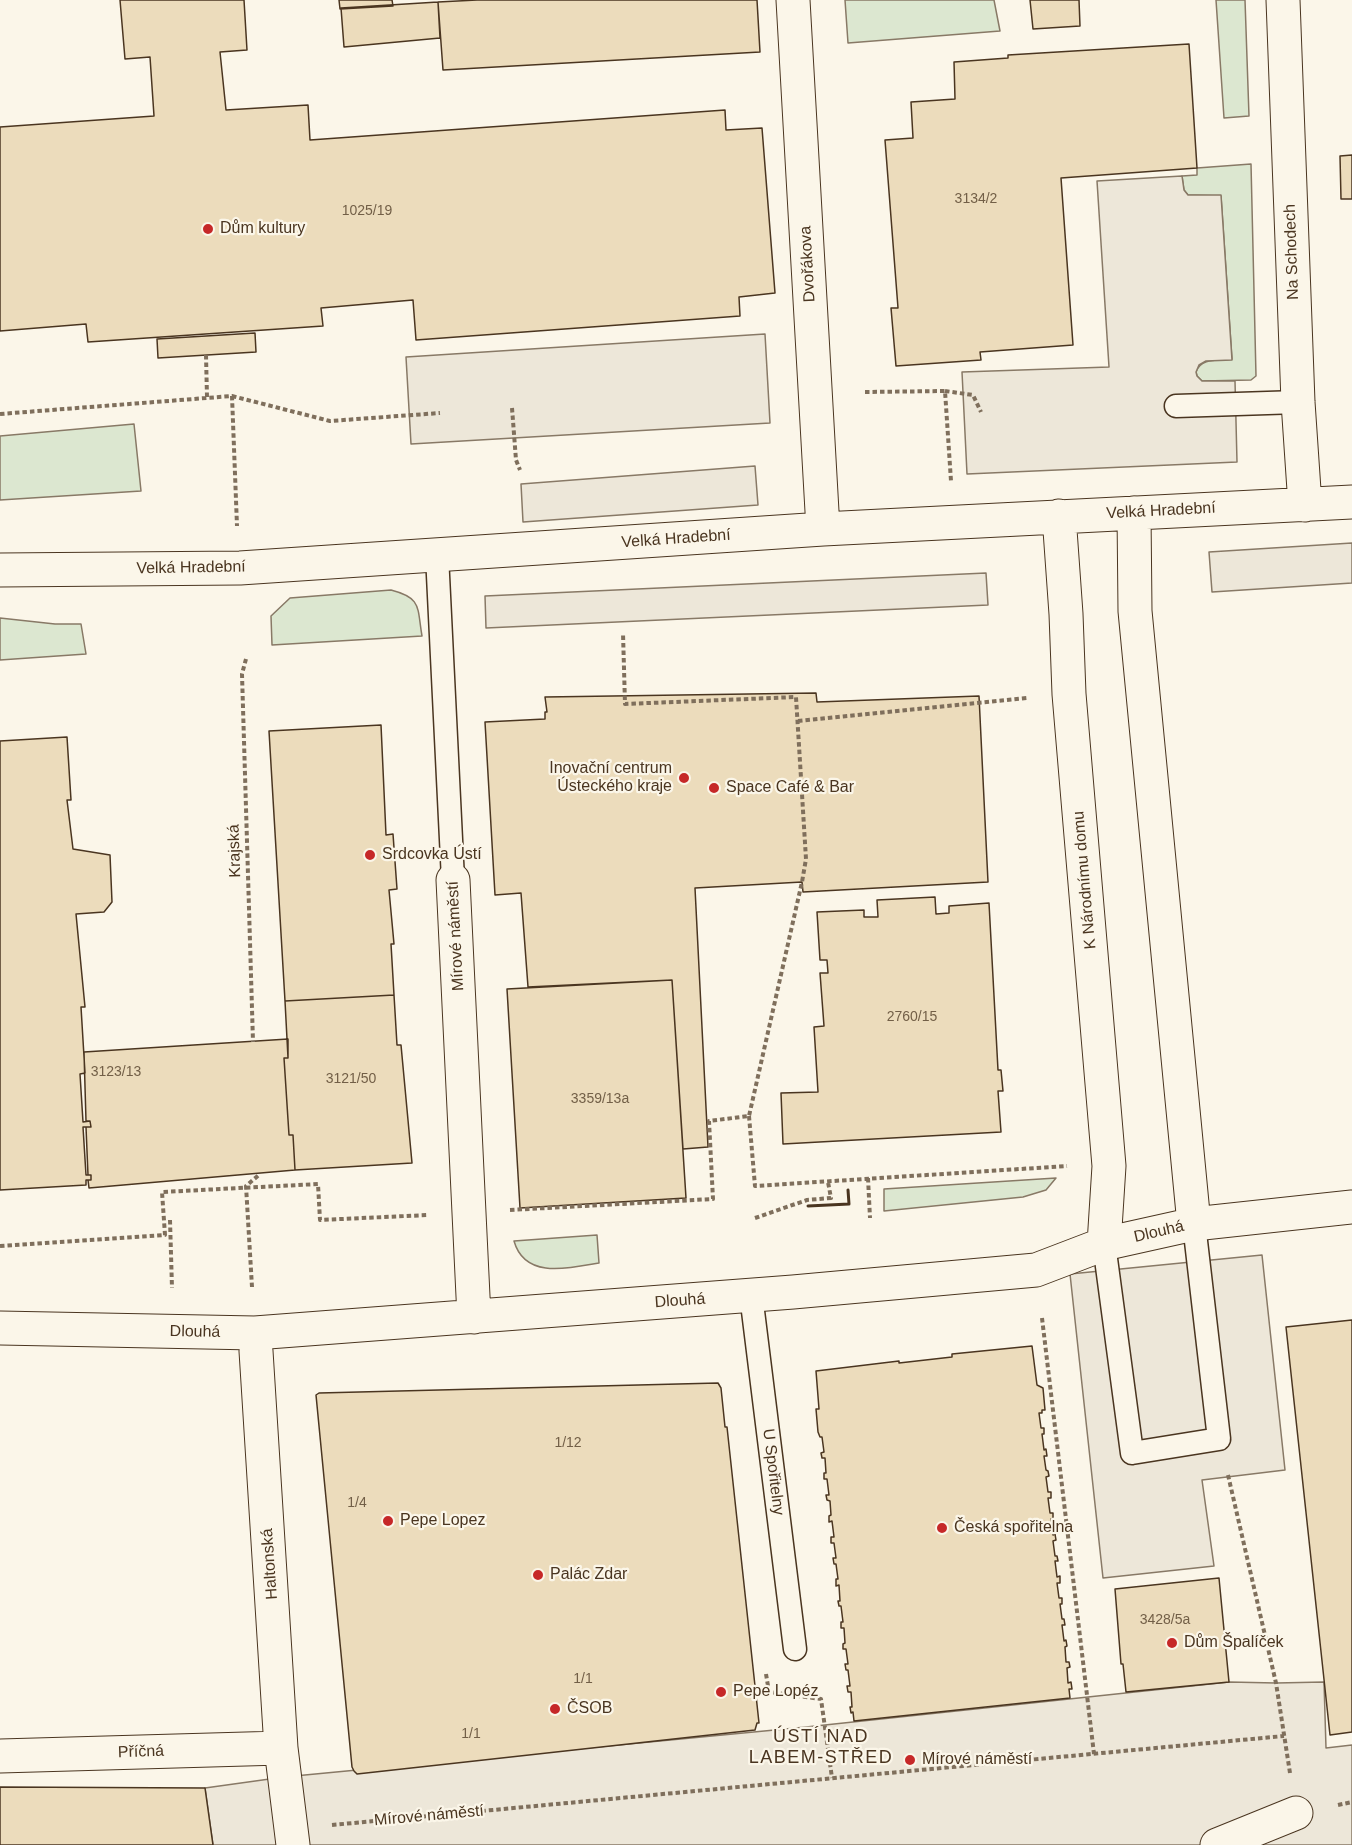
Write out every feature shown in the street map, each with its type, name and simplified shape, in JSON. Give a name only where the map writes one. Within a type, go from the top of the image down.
[{"type":"street","name":"Dvořákova","points":[[793,0],[824,529]]},
{"type":"street","name":"Na Schodech","points":[[1283,0],[1298,402],[1305,505]]},
{"type":"street","name":"Velká Hradební","points":[[0,570],[240,568],[824,529],[1352,502]]},
{"type":"street","points":[[1134,513],[1135,611],[1194,1224]]},
{"type":"street","name":"K Národnímu domu","points":[[1059,516],[1069,694],[1109,1166],[1104,1244]]},
{"type":"street","name":"Mírové náměstí","points":[[453,880],[474,1317]]},
{"type":"street","name":"Dlouhá","points":[[0,1328],[255,1333],[751,1295],[1036,1270],[1104,1244],[1194,1224],[1352,1207]]},
{"type":"street","name":"Haltonská","points":[[256,1351],[282,1762]]},
{"type":"street","name":"Příčná","points":[[0,1756],[282,1762]]},
{"type":"street","points":[[282,1762],[292,1837]]},
{"type":"street","points":[[1217,1845],[1296,1813]]},
{"type":"lane","points":[[1176,406],[1298,402]]},
{"type":"lane","name":"Mírové náměstí","points":[[437,555],[453,880]]},
{"type":"lane","points":[[1104,1244],[1132,1453],[1219,1439],[1194,1224]]},
{"type":"lane","name":"U Spořitelny","points":[[751,1295],[795,1649]]},
{"type":"path","points":[[206,355],[207,397]]},
{"type":"path","points":[[865,392],[945,391],[973,395],[981,412]]},
{"type":"path","points":[[945,391],[951,486]]},
{"type":"path","points":[[232,396],[237,534]]},
{"type":"path","points":[[0,414],[232,396],[330,421],[440,413]]},
{"type":"path","points":[[512,408],[516,460],[520,470]]},
{"type":"path","points":[[623,633],[625,704],[796,697],[806,859],[802,882]]},
{"type":"path","name":"Krajská","points":[[246,659],[242,674],[254,1042]]},
{"type":"path","points":[[798,720],[978,703]]},
{"type":"path","points":[[749,1116],[755,1186],[1075,1166]]},
{"type":"path","points":[[252,1287],[246,1186],[260,1173]]},
{"type":"path","points":[[868,1178],[870,1218]]},
{"type":"path","points":[[755,1218],[807,1200],[831,1198],[828,1182]]},
{"type":"path","points":[[170,1220],[172,1288]]},
{"type":"path","points":[[1042,1318],[1094,1754]]},
{"type":"path","points":[[1219,1439],[1276,1683],[1296,1813]]},
{"type":"path","name":"Mírové náměstí","points":[[292,1837],[1284,1736]]},
{"type":"green space","points":[[845,0],[994,0],[1000,31],[848,43]]},
{"type":"green space","points":[[1216,0],[1245,0],[1249,116],[1224,118]]},
{"type":"green space","points":[[1251,164],[1256,376],[1251,380],[1202,381],[1196,372],[1202,364],[1232,359],[1221,196],[1188,195],[1184,190],[1182,176],[1197,175],[1197,168]]},
{"type":"green space","points":[[134,424],[141,491],[0,500],[0,436]]},
{"type":"green space","points":[[391,590],[413,600],[418,611],[422,636],[272,645],[271,616],[290,598]]},
{"type":"green space","points":[[0,618],[55,624],[81,624],[86,654],[0,660]]},
{"type":"green space","points":[[1056,1178],[1046,1190],[1023,1197],[884,1211],[884,1189]]},
{"type":"green space","points":[[597,1235],[599,1263],[562,1269],[538,1266],[528,1262],[514,1241]]},
{"type":"shaded area","points":[[1182,176],[1184,190],[1188,195],[1221,195],[1232,360],[1206,361],[1199,365],[1196,372],[1202,381],[1235,381],[1237,462],[967,474],[962,372],[1109,367],[1097,181]]},
{"type":"shaded area","points":[[765,334],[770,423],[411,444],[406,357]]},
{"type":"shaded area","points":[[755,466],[758,505],[523,522],[521,484]]},
{"type":"shaded area","points":[[1352,543],[1352,583],[1212,592],[1209,552]]},
{"type":"shaded area","points":[[986,573],[988,605],[486,628],[485,596]]},
{"type":"shaded area","points":[[1262,1255],[1285,1470],[1202,1480],[1214,1566],[1103,1578],[1070,1274]]},
{"type":"shaded area","name":"Mírové náměstí","points":[[1229,1682],[1324,1682],[1326,1748],[1352,1745],[1352,1845],[213,1845],[205,1788],[284,1777],[806,1727]]},
{"type":"building","points":[[120,0],[244,0],[247,50],[220,52],[226,110],[308,105],[310,140],[725,110],[726,130],[762,128],[775,293],[739,297],[740,316],[416,340],[413,300],[321,308],[323,326],[88,342],[86,324],[0,331],[0,127],[154,116],[150,57],[125,59]]},
{"type":"building","points":[[339,0],[392,0],[393,6],[340,9]]},
{"type":"building","points":[[757,0],[760,52],[443,70],[438,2]]},
{"type":"building","points":[[1030,0],[1079,0],[1080,26],[1033,29]]},
{"type":"building","points":[[438,2],[440,38],[344,47],[341,8]]},
{"type":"building","points":[[1189,44],[1197,168],[1061,178],[1073,345],[980,352],[981,360],[896,366],[891,308],[898,308],[885,140],[913,138],[911,102],[955,99],[954,62],[1008,58],[1008,55]]},
{"type":"building","points":[[1352,155],[1352,199],[1341,199],[1340,156]]},
{"type":"building","points":[[255,333],[256,352],[158,358],[157,339]]},
{"type":"building","points":[[816,693],[817,702],[979,696],[988,882],[803,892],[802,882],[695,888],[708,1147],[683,1149],[672,980],[528,987],[521,893],[495,895],[485,722],[545,719],[545,712],[547,712],[545,697]]},
{"type":"building","points":[[381,725],[386,835],[393,834],[397,889],[389,890],[394,944],[391,944],[394,995],[285,1001],[269,731]]},
{"type":"building","points":[[67,737],[71,800],[67,800],[73,849],[110,855],[112,902],[104,912],[76,914],[85,1007],[81,1007],[85,1073],[80,1074],[83,1122],[90,1121],[91,1127],[83,1127],[86,1175],[91,1175],[91,1180],[86,1180],[86,1185],[0,1190],[0,741]]},
{"type":"building","points":[[935,897],[936,914],[949,913],[949,906],[989,903],[998,1070],[1001,1070],[1003,1091],[998,1091],[1001,1132],[783,1144],[781,1093],[818,1092],[814,1027],[824,1026],[820,973],[828,973],[827,960],[820,960],[817,912],[864,910],[864,917],[878,917],[877,900]]},
{"type":"building","points":[[672,980],[686,1198],[520,1208],[507,989]]},
{"type":"building","points":[[394,995],[397,1045],[401,1045],[412,1163],[295,1170],[293,1135],[289,1135],[284,1058],[288,1058],[285,1001]]},
{"type":"building","points":[[288,1039],[288,1058],[284,1058],[289,1135],[293,1135],[295,1170],[89,1188],[88,1180],[91,1180],[91,1175],[88,1175],[86,1127],[91,1127],[90,1121],[86,1121],[84,1052]]},
{"type":"building","points":[[1352,1320],[1352,1732],[1330,1735],[1286,1327]]},
{"type":"building","name":"Česká spořitelna","points":[[1032,1346],[1037,1385],[1043,1388],[1045,1410],[1039,1413],[1041,1428],[1044,1428],[1044,1434],[1042,1434],[1047,1456],[1044,1456],[1049,1476],[1046,1477],[1048,1492],[1051,1492],[1051,1498],[1048,1498],[1050,1513],[1053,1513],[1053,1519],[1051,1519],[1056,1540],[1053,1541],[1058,1561],[1055,1561],[1057,1577],[1060,1576],[1060,1583],[1057,1583],[1059,1598],[1062,1598],[1062,1604],[1060,1604],[1065,1625],[1062,1625],[1067,1646],[1065,1647],[1066,1662],[1069,1662],[1070,1667],[1067,1668],[1068,1683],[1071,1682],[1072,1689],[1069,1689],[1070,1698],[854,1721],[850,1707],[852,1707],[851,1692],[848,1692],[847,1686],[850,1686],[845,1664],[848,1664],[846,1649],[843,1649],[844,1628],[841,1628],[841,1622],[843,1622],[838,1601],[840,1601],[839,1585],[836,1586],[836,1579],[838,1579],[833,1558],[836,1558],[834,1543],[831,1543],[831,1537],[834,1537],[832,1521],[829,1522],[831,1515],[830,1501],[827,1500],[826,1495],[829,1495],[827,1479],[824,1479],[825,1458],[822,1458],[821,1453],[824,1452],[822,1437],[818,1432],[816,1371]]},
{"type":"building","name":"Palác Zdar","points":[[718,1383],[721,1388],[725,1427],[727,1427],[759,1723],[755,1730],[357,1774],[352,1767],[316,1395],[319,1393]]},
{"type":"building","name":"Dům Špalíček","points":[[1219,1578],[1229,1682],[1126,1692],[1123,1664],[1121,1664],[1115,1589]]},
{"type":"building","points":[[0,1787],[205,1788],[213,1845],[0,1845]]},
{"type":"wall","points":[[808,1206],[849,1204],[848,1190]]},
{"type":"place","name":"Dům kultury","points":[[208,229]]},
{"type":"place","name":"Inovační centrum Ústeckého kraje","points":[[684,778]]},
{"type":"place","name":"Space Café & Bar","points":[[714,788]]},
{"type":"place","name":"Srdcovka Ústí","points":[[370,855]]},
{"type":"place","name":"Pepe Lopez","points":[[388,1521]]},
{"type":"place","name":"Česká spořitelna","points":[[942,1528]]},
{"type":"place","name":"Palác Zdar","points":[[538,1575]]},
{"type":"place","name":"Dům Špalíček","points":[[1172,1643]]},
{"type":"place","name":"Pepe Lopéz","points":[[721,1692]]},
{"type":"place","name":"ČSOB","points":[[555,1709]]},
{"type":"place","name":"Mírové náměstí","points":[[910,1760]]},
{"type":"district","name":"ÚSTÍ NAD LABEM-STŘED","points":[[821,1747]]}]
